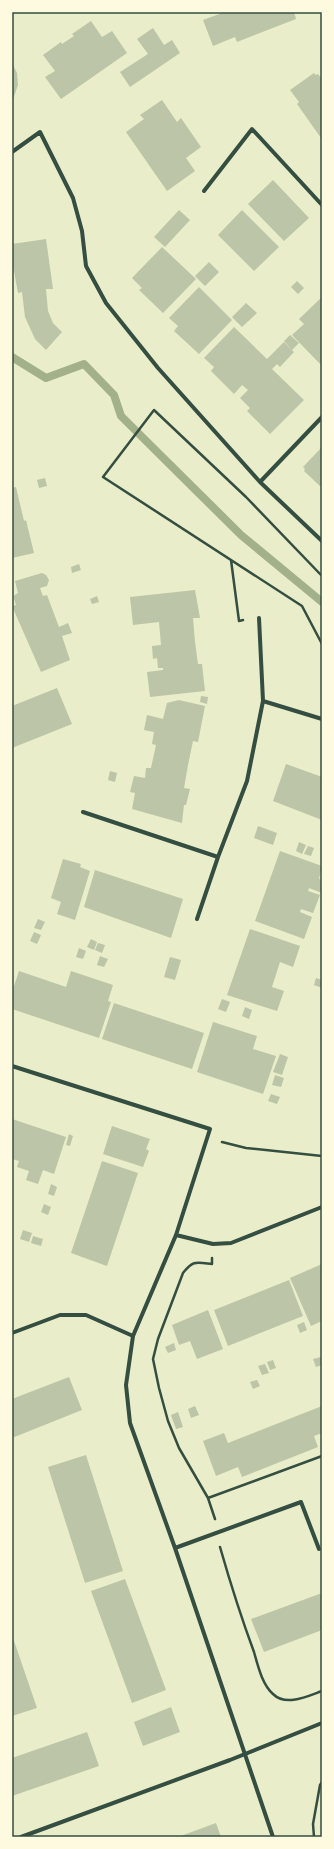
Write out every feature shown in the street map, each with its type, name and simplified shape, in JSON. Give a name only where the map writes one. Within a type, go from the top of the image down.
[{"type":"street","points":[[204,191],[252,129],[322,205]]},
{"type":"street","points":[[12,152],[40,132],[73,198],[82,231],[86,266],[106,303],[158,368],[260,482],[322,541]]},
{"type":"street","points":[[260,482],[322,417]]},
{"type":"street","points":[[197,919],[218,857],[247,781],[263,701],[259,618]]},
{"type":"street","points":[[263,701],[322,719]]},
{"type":"street","points":[[83,812],[218,857]]},
{"type":"street","points":[[12,1066],[210,1129],[176,1235],[133,1336],[126,1384],[130,1423],[175,1548],[273,1837]]},
{"type":"street","points":[[176,1235],[213,1244],[231,1243],[322,1207]]},
{"type":"street","points":[[12,1333],[60,1315],[86,1315],[133,1336]]},
{"type":"street","points":[[175,1548],[215,1532],[301,1502],[319,1549]]},
{"type":"street","points":[[21,1837],[246,1754],[322,1724]]},
{"type":"path","points":[[322,576],[246,497],[154,410],[103,477],[302,606],[322,644]]},
{"type":"path","points":[[231,560],[239,621],[259,618]]},
{"type":"path","points":[[208,1138],[246,1148],[322,1156]]},
{"type":"path","points":[[213,1244],[212,1264],[197,1262],[190,1264],[183,1273],[158,1339],[153,1359],[168,1421],[179,1448],[208,1498],[215,1521],[215,1532],[234,1598],[264,1682],[273,1695],[286,1700],[299,1700],[322,1691]]},
{"type":"path","points":[[208,1498],[322,1456]]},
{"type":"path","points":[[314,1837],[313,1824],[320,1785],[322,1782]]},
{"type":"building","points":[[225,12],[294,12],[296,19],[237,42],[235,37],[213,46],[203,20]]},
{"type":"building","points":[[91,21],[102,37],[112,31],[127,53],[61,99],[45,77],[55,71],[43,55],[61,42],[62,44],[74,36],[72,34]]},
{"type":"building","points":[[153,28],[164,45],[172,40],[180,53],[130,87],[120,72],[148,54],[137,39]]},
{"type":"building","points":[[12,63],[17,73],[18,85],[12,102]]},
{"type":"building","points":[[314,73],[316,75],[318,74],[322,79],[321,138],[297,104],[299,102],[290,90]]},
{"type":"building","points":[[162,100],[177,122],[181,118],[201,147],[186,158],[195,171],[167,191],[126,132],[144,119],[140,115]]},
{"type":"building","points":[[273,180],[309,218],[284,241],[248,204]]},
{"type":"building","points":[[179,210],[190,220],[165,247],[154,237]]},
{"type":"building","points":[[242,210],[279,247],[254,271],[218,235]]},
{"type":"building","points":[[46,239],[53,289],[46,289],[48,311],[53,323],[62,332],[46,350],[35,339],[25,317],[22,292],[18,293],[12,260],[12,244]]},
{"type":"building","points":[[162,247],[196,279],[163,313],[139,290],[142,288],[132,278]]},
{"type":"building","points":[[209,262],[219,272],[205,286],[195,276]]},
{"type":"building","points":[[297,281],[304,288],[298,294],[291,287]]},
{"type":"building","points":[[199,287],[232,320],[199,354],[174,331],[178,326],[169,318]]},
{"type":"building","points":[[322,297],[322,366],[292,335],[304,324],[299,319]]},
{"type":"building","points":[[246,303],[257,313],[242,327],[232,317]]},
{"type":"building","points":[[234,327],[267,359],[284,342],[294,352],[280,367],[277,364],[272,369],[304,400],[270,434],[247,411],[250,408],[240,398],[248,390],[242,385],[234,394],[211,371],[214,367],[204,358]]},
{"type":"building","points":[[290,335],[299,343],[292,350],[284,341]]},
{"type":"building","points":[[322,447],[322,488],[304,471],[305,469],[303,467]]},
{"type":"building","points":[[45,478],[47,486],[39,488],[37,480]]},
{"type":"building","points":[[16,487],[24,521],[26,520],[34,553],[12,558],[12,488]]},
{"type":"building","points":[[79,564],[81,570],[72,573],[71,567]]},
{"type":"building","points":[[42,573],[46,575],[49,580],[47,586],[40,588],[43,596],[47,595],[59,627],[68,623],[72,633],[62,636],[70,660],[41,672],[12,606],[16,605],[13,596],[18,593],[15,581]]},
{"type":"building","points":[[195,590],[200,618],[193,618],[195,642],[198,664],[202,664],[205,691],[150,697],[147,672],[163,670],[163,668],[158,668],[157,658],[153,659],[152,646],[161,645],[159,622],[133,625],[130,597]]},
{"type":"building","points":[[97,596],[99,602],[92,604],[90,599]]},
{"type":"building","points":[[57,688],[72,724],[12,748],[12,706]]},
{"type":"building","points":[[201,696],[208,697],[207,704],[200,702]]},
{"type":"building","points":[[179,700],[205,706],[198,742],[193,741],[188,765],[184,788],[190,789],[186,805],[184,805],[182,823],[132,809],[135,793],[130,792],[134,776],[145,778],[146,768],[151,768],[156,745],[152,744],[154,732],[144,730],[147,715],[163,719],[167,703]]},
{"type":"building","points":[[286,764],[322,777],[322,820],[273,801]]},
{"type":"building","points":[[110,771],[117,773],[115,782],[108,780]]},
{"type":"building","points":[[258,826],[277,833],[273,845],[254,838]]},
{"type":"building","points":[[299,842],[306,845],[302,854],[296,851]]},
{"type":"building","points":[[308,846],[314,848],[311,856],[304,854]]},
{"type":"building","points":[[280,851],[322,866],[319,879],[322,880],[322,893],[309,888],[308,891],[320,895],[313,913],[301,909],[300,912],[312,917],[304,939],[255,921]]},
{"type":"building","points":[[63,859],[81,864],[80,867],[90,871],[75,920],[57,914],[61,902],[51,898]]},
{"type":"building","points":[[95,870],[183,899],[171,938],[84,907]]},
{"type":"building","points":[[38,919],[45,922],[41,930],[34,928]]},
{"type":"building","points":[[250,929],[300,946],[293,967],[280,962],[272,987],[284,991],[277,1011],[227,995]]},
{"type":"building","points":[[34,932],[41,935],[37,944],[30,941]]},
{"type":"building","points":[[91,939],[97,942],[94,950],[87,947]]},
{"type":"building","points":[[98,943],[105,945],[102,953],[95,950]]},
{"type":"building","points":[[79,948],[86,951],[83,959],[76,957]]},
{"type":"building","points":[[100,956],[108,959],[104,967],[97,965]]},
{"type":"building","points":[[170,957],[181,960],[175,980],[164,977]]},
{"type":"building","points":[[19,971],[66,987],[71,971],[113,985],[108,1001],[111,1002],[99,1038],[12,1009],[12,992]]},
{"type":"building","points":[[316,978],[322,980],[322,988],[314,985]]},
{"type":"building","points":[[222,999],[230,1002],[226,1012],[218,1009]]},
{"type":"building","points":[[114,1003],[204,1033],[192,1069],[102,1039]]},
{"type":"building","points":[[245,1007],[252,1010],[249,1019],[242,1016]]},
{"type":"building","points":[[213,1022],[257,1036],[253,1049],[276,1056],[263,1094],[197,1072]]},
{"type":"building","points":[[280,1054],[288,1057],[282,1075],[273,1072]]},
{"type":"building","points":[[275,1075],[284,1078],[281,1087],[272,1085]]},
{"type":"building","points":[[271,1094],[280,1097],[277,1104],[268,1101]]},
{"type":"building","points":[[12,1119],[66,1137],[54,1174],[43,1170],[38,1184],[26,1180],[29,1171],[17,1167],[19,1161],[12,1159]]},
{"type":"building","points":[[112,1126],[150,1139],[146,1149],[149,1151],[143,1167],[103,1154]]},
{"type":"building","points":[[69,1134],[73,1136],[70,1146],[66,1145]]},
{"type":"building","points":[[102,1161],[138,1173],[107,1266],[71,1253]]},
{"type":"building","points":[[51,1184],[57,1187],[54,1196],[48,1194]]},
{"type":"building","points":[[44,1204],[51,1207],[48,1215],[41,1212]]},
{"type":"building","points":[[23,1230],[32,1233],[29,1242],[20,1239]]},
{"type":"building","points":[[33,1236],[43,1239],[41,1246],[31,1243]]},
{"type":"building","points":[[322,1264],[322,1321],[311,1326],[290,1278]]},
{"type":"building","points":[[289,1280],[303,1316],[228,1346],[214,1310]]},
{"type":"building","points":[[208,1310],[223,1349],[197,1359],[190,1341],[179,1345],[172,1325]]},
{"type":"building","points":[[304,1322],[307,1330],[300,1333],[297,1325]]},
{"type":"building","points":[[174,1343],[176,1350],[168,1353],[165,1347]]},
{"type":"building","points":[[321,1357],[322,1365],[316,1367],[313,1359]]},
{"type":"building","points":[[273,1360],[276,1368],[270,1370],[267,1362]]},
{"type":"building","points":[[265,1364],[269,1373],[262,1375],[258,1366]]},
{"type":"building","points":[[69,1377],[82,1410],[12,1438],[12,1399]]},
{"type":"building","points":[[257,1380],[260,1386],[253,1389],[250,1382]]},
{"type":"building","points":[[195,1406],[199,1415],[191,1418],[188,1409]]},
{"type":"building","points":[[322,1406],[322,1433],[314,1436],[318,1447],[242,1477],[238,1467],[216,1476],[203,1441],[224,1433],[228,1443]]},
{"type":"building","points":[[178,1412],[183,1427],[176,1429],[171,1415]]},
{"type":"building","points":[[86,1455],[123,1571],[85,1583],[48,1467]]},
{"type":"building","points":[[125,1579],[166,1690],[132,1703],[91,1591]]},
{"type":"building","points":[[322,1593],[322,1630],[264,1652],[251,1619]]},
{"type":"building","points":[[12,1635],[37,1708],[12,1716]]},
{"type":"building","points":[[171,1707],[180,1732],[143,1746],[134,1722]]},
{"type":"building","points":[[87,1732],[99,1766],[12,1796],[12,1758]]},
{"type":"building","points":[[216,1823],[221,1837],[178,1837]]},
{"type":"waterway","points":[[12,357],[46,378],[84,364],[114,395],[121,416],[241,535],[322,602]]}]
